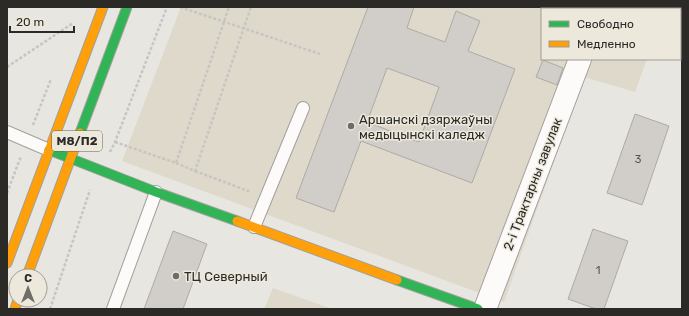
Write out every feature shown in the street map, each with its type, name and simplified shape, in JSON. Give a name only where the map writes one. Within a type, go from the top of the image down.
[{"type":"main road","name":"М8/П2","points":[[7,263],[103,7]]},
{"type":"main road","name":"М8/П2","points":[[30,268],[127,7]]},
{"type":"main road","points":[[49,150],[156,192],[478,309]]},
{"type":"street","name":"2-і Трактарны завулак","points":[[485,309],[580,60]]},
{"type":"lane","points":[[254,227],[303,108]]},
{"type":"lane","points":[[7,132],[49,150]]},
{"type":"lane","points":[[113,309],[156,192]]},
{"type":"path","points":[[110,153],[167,7]]},
{"type":"path","points":[[180,7],[320,54]]},
{"type":"path","points":[[176,163],[228,7]]},
{"type":"path","points":[[195,171],[252,7]]},
{"type":"path","points":[[70,31],[74,18]]},
{"type":"path","points":[[7,68],[72,24]]},
{"type":"path","points":[[7,193],[52,74]]},
{"type":"path","points":[[115,142],[176,163],[266,198]]},
{"type":"path","points":[[50,309],[91,185]]},
{"type":"shaded area","name":"Аршанскі дзяржаўны медыцынскі каледж","points":[[181,7],[666,7],[541,8],[541,60],[647,60],[635,92],[584,77],[504,302],[122,161]]},
{"type":"shaded area","points":[[273,288],[332,309],[264,309]]},
{"type":"building","points":[[368,7],[414,7],[407,28],[445,42],[456,11],[480,21],[468,51],[515,69],[472,183],[361,141],[334,212],[296,198]],"holes":[[[387,68],[439,87],[419,142],[367,122]]]},
{"type":"building","points":[[543,60],[563,68],[557,85],[536,77]]},
{"type":"building","points":[[635,114],[669,126],[642,205],[607,193]]},
{"type":"building","points":[[593,229],[628,241],[604,309],[596,309],[568,299]]},
{"type":"building","name":"ТЦ Северный","points":[[173,231],[207,244],[183,309],[144,309]]},
{"type":"traffic: fast","points":[[80,133],[127,7]]},
{"type":"traffic: fast","points":[[49,150],[156,192],[237,221]]},
{"type":"traffic: fast","points":[[397,280],[478,309]]},
{"type":"traffic: slow","points":[[7,263],[103,7]]},
{"type":"traffic: slow","points":[[30,268],[80,133]]},
{"type":"traffic: slow","points":[[237,221],[397,280]]},
{"type":"place","name":"Аршанскі дзяржаўны медыцынскі каледж","points":[[351,126]]},
{"type":"place","name":"ТЦ Северный","points":[[176,276]]}]
